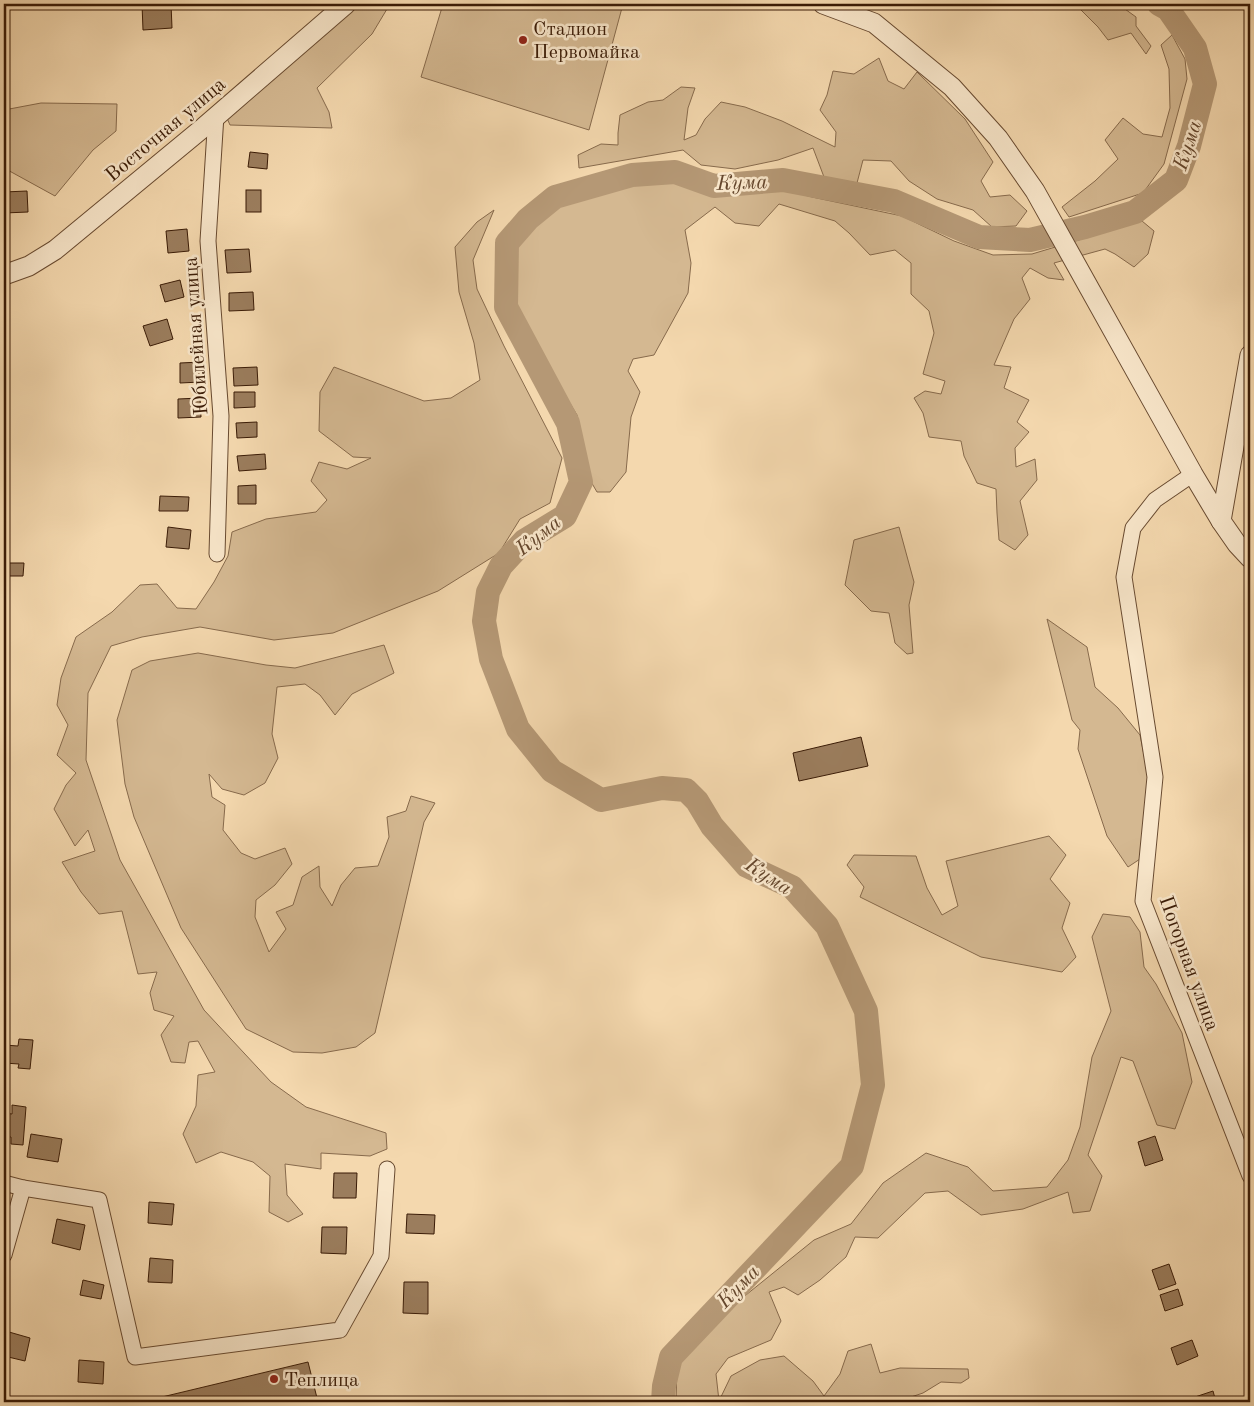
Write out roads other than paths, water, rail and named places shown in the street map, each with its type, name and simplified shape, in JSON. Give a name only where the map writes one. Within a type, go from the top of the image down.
[{"type":"street","name":"Восточная улица","points":[[4,275],[29,266],[55,250],[204,127],[346,4]]},
{"type":"street","points":[[823,4],[874,23],[952,87],[998,138],[1035,191],[1221,521],[1237,544],[1250,558]]},
{"type":"street","name":"Юбилейная улица","points":[[216,115],[208,241],[221,416],[217,554]]},
{"type":"street","points":[[1221,521],[1250,355]]},
{"type":"street","name":"Погорная улица","points":[[1193,474],[1155,500],[1133,528],[1124,577],[1155,777],[1143,901],[1250,1176]]},
{"type":"street","points":[[4,1182],[23,1188],[99,1200],[135,1357],[340,1330],[381,1256],[387,1169]]},
{"type":"street","points":[[4,1255],[23,1188]]},
{"type":"waterway","name":"Кума","points":[[663,1402],[664,1386],[671,1357],[852,1166],[873,1085],[866,1011],[827,926],[792,887],[747,866],[712,826],[697,801],[686,790],[662,788],[601,800],[552,771],[518,729],[491,659],[484,621],[488,592],[501,566],[524,541],[565,516],[581,482],[568,423],[506,307],[507,243],[528,219],[555,197],[632,175],[675,172],[714,186],[783,180],[894,201],[979,237],[1030,240],[1085,227],[1135,212],[1176,180],[1189,146],[1205,84],[1195,48],[1168,9],[1159,4]]},
{"type":"place","name":"Стадион Первомайка","points":[[523,40]]},
{"type":"place","name":"Теплица","points":[[274,1379]]}]
